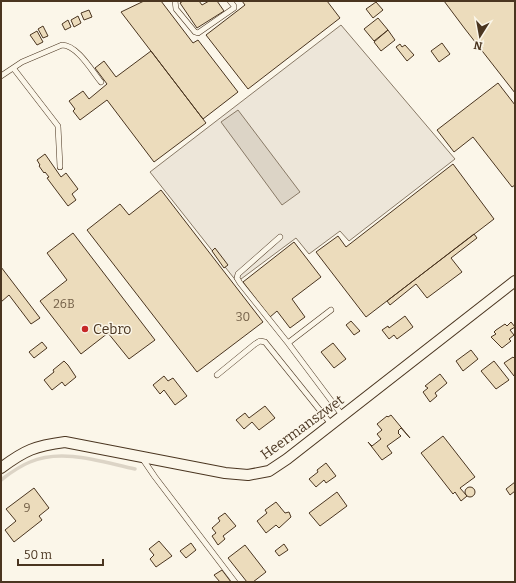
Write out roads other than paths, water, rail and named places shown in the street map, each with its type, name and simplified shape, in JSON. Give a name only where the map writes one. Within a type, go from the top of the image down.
[{"type":"street","name":"Heermanszwet","points":[[1,468],[20,454],[31,449],[65,442],[225,473],[248,476],[269,471],[287,459],[515,281]]},
{"type":"lane","points":[[175,1],[176,9],[195,32],[198,33],[234,8],[230,1]]},
{"type":"lane","points":[[1,76],[14,69],[22,62],[62,45],[67,45],[76,50],[101,82]]},
{"type":"lane","points":[[14,69],[58,126],[60,167]]},
{"type":"lane","points":[[280,237],[238,274],[237,278],[342,415]]},
{"type":"lane","points":[[288,343],[331,310]]},
{"type":"lane","points":[[217,375],[255,344],[265,342],[331,424]]},
{"type":"lane","points":[[141,456],[155,477],[235,582]]},
{"type":"waterway","points":[[1,480],[30,462],[55,456],[69,456],[96,460],[135,469]]},
{"type":"place","name":"Cebro","points":[[85,329]]}]
